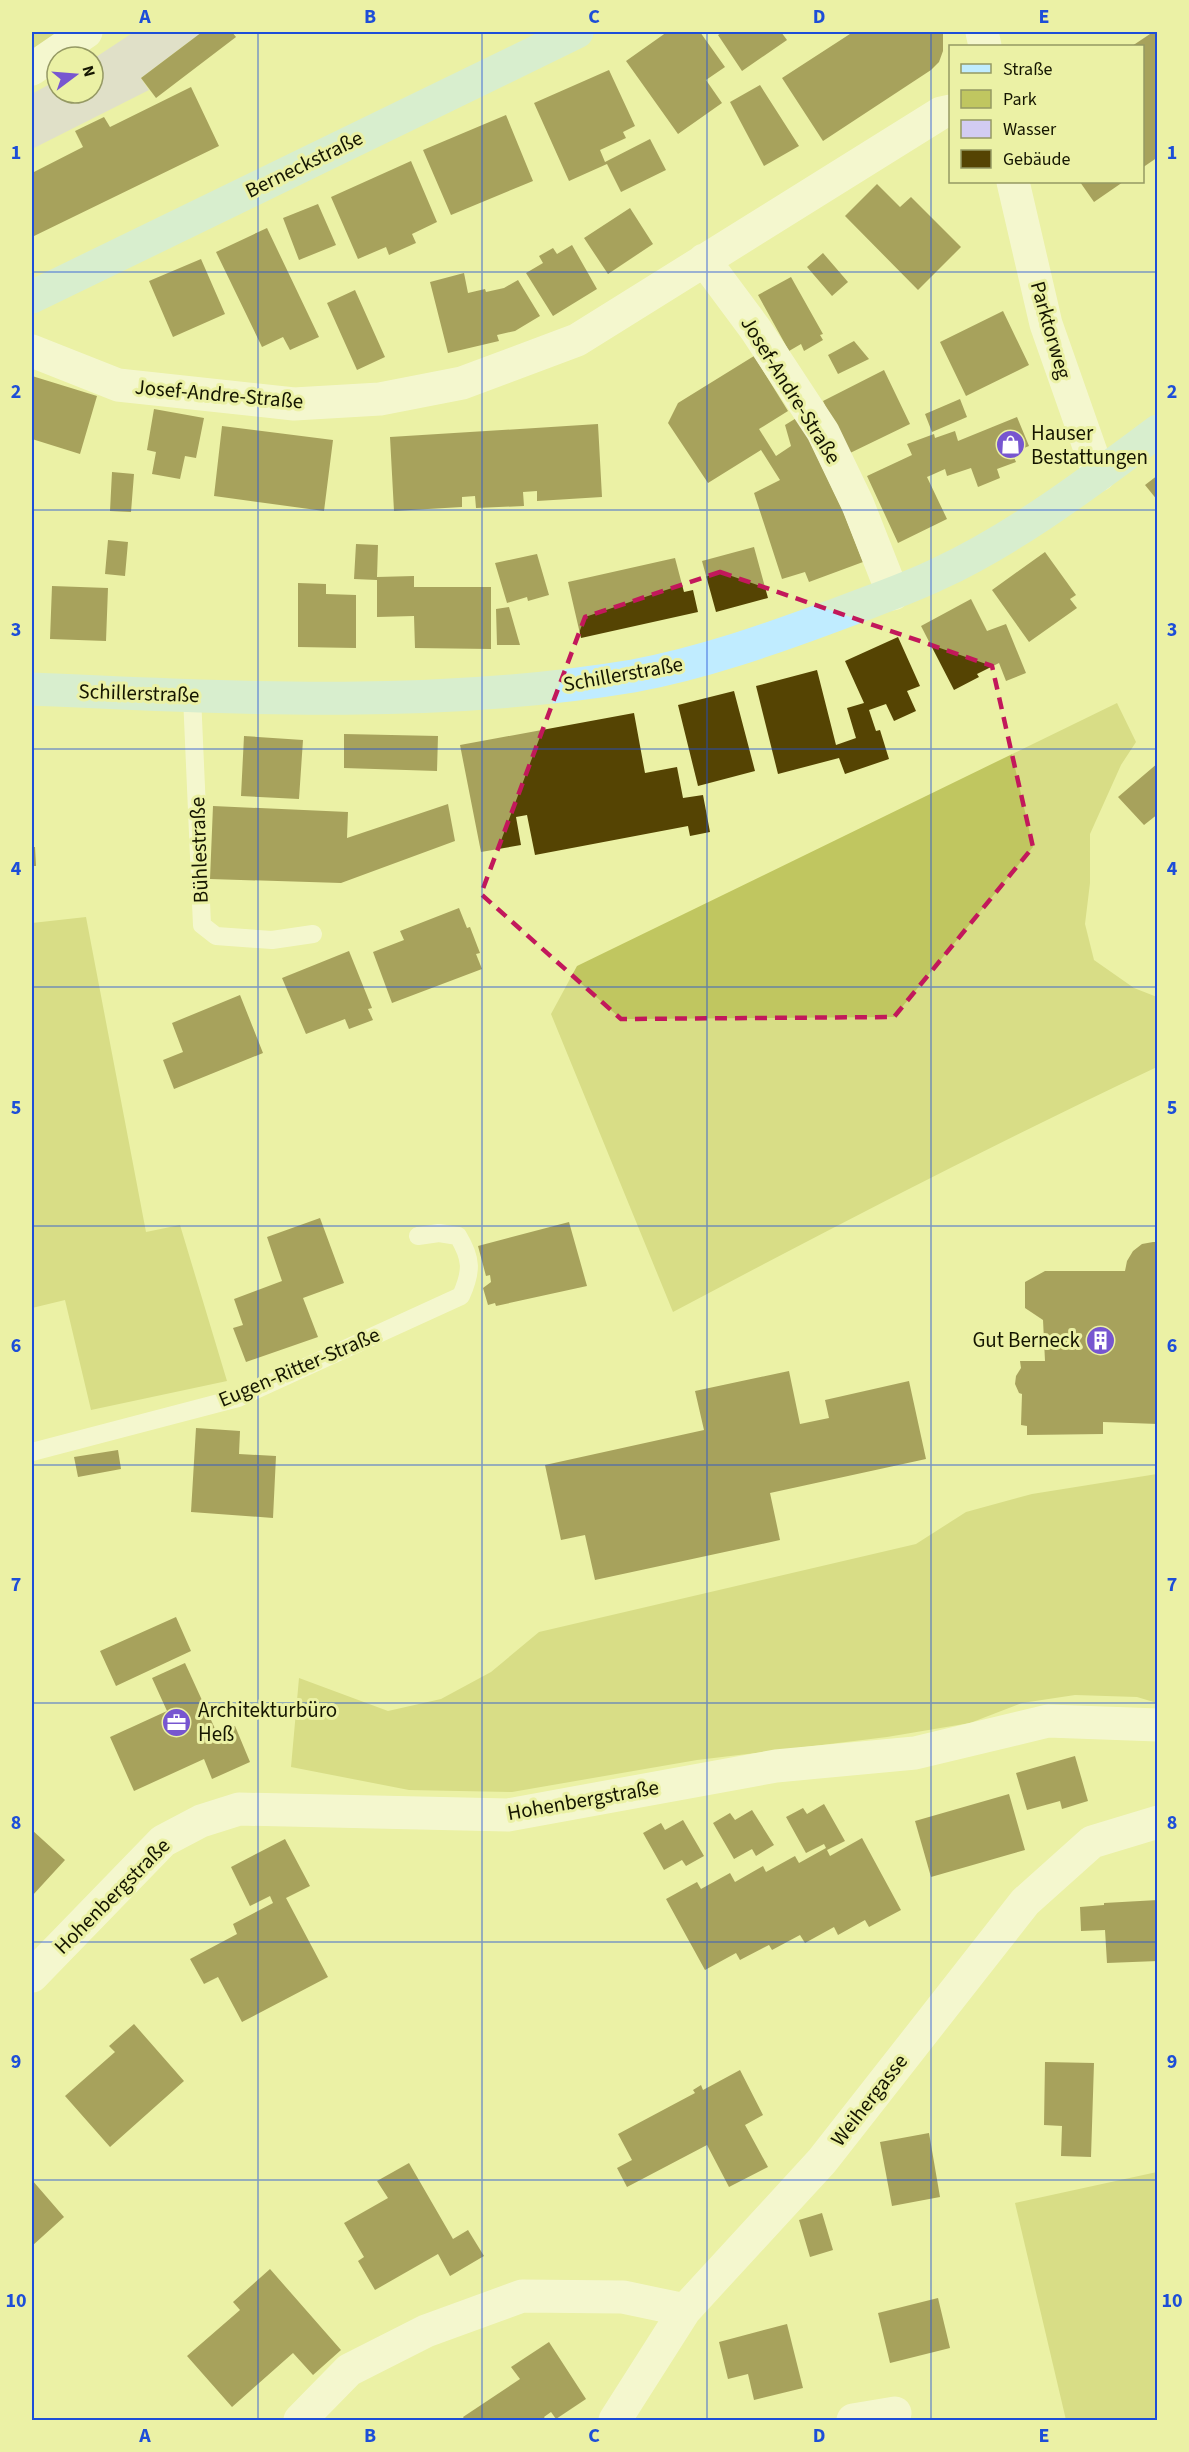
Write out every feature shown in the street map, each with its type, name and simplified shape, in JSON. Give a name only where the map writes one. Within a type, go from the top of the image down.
[{"type":"main road","name":"Berneckstraße","points":[[32,297],[577,32]]},
{"type":"main road","name":"Schillerstraße","points":[[32,688],[192,696],[359,698],[517,692],[635,675],[755,645],[893,594],[940,573],[988,546],[1099,475],[1158,431]]},
{"type":"street","points":[[32,69],[86,32]]},
{"type":"street","name":"Josef-Andre-Straße","points":[[32,351],[118,385],[294,404],[380,399],[462,383],[577,340],[941,113],[949,111]]},
{"type":"street","name":"Parktorweg","points":[[1013,183],[1046,324],[1099,475]]},
{"type":"street","name":"Josef-Andre-Straße","points":[[704,260],[756,330],[823,432],[858,505],[893,594]]},
{"type":"street","name":"Hohenbergstraße","points":[[32,1976],[163,1841],[201,1821],[239,1809],[508,1815],[776,1766],[915,1753],[1048,1721],[1158,1725]]},
{"type":"street","name":"Weihergasse","points":[[615,2421],[685,2310],[822,2161],[1025,1902],[1092,1842],[1158,1822]]},
{"type":"street","points":[[300,2421],[349,2370],[426,2331],[522,2296],[623,2297],[685,2310]]},
{"type":"street","points":[[852,2421],[895,2413]]},
{"type":"lane","name":"Bühlestraße","points":[[192,696],[202,925],[216,936],[272,940],[313,934]]},
{"type":"lane","name":"Eugen-Ritter-Straße","points":[[32,1452],[238,1398],[461,1296],[466,1285],[470,1262],[458,1236],[439,1233],[418,1236]]},
{"type":"highlighted area","points":[[720,572],[992,666],[1033,847],[894,1017],[621,1019],[481,894],[585,617]]},
{"type":"green space","points":[[32,32],[60,32],[32,51]]},
{"type":"green space","points":[[1117,703],[1136,742],[1121,765],[1090,834],[1090,883],[1085,924],[1094,960],[1134,988],[1157,997],[1157,1067],[914,1187],[673,1312],[551,1014],[577,966]]},
{"type":"green space","points":[[86,917],[146,1232],[180,1225],[227,1381],[91,1410],[65,1300],[32,1308],[32,923]]},
{"type":"green space","points":[[1157,1474],[1157,1703],[1137,1697],[1075,1695],[1022,1703],[970,1723],[887,1737],[697,1760],[512,1792],[409,1790],[291,1767],[299,1678],[388,1711],[441,1699],[491,1672],[539,1632],[916,1544],[966,1512],[1032,1494]]},
{"type":"green space","points":[[1157,2172],[1157,2420],[1066,2420],[1015,2203]]},
{"type":"water","points":[[134,32],[202,32],[141,78],[149,90],[32,149],[32,94],[45,87],[45,105],[105,105],[105,51]]},
{"type":"building","points":[[202,32],[232,32],[236,37],[156,98],[141,78]]},
{"type":"building","points":[[667,32],[700,32],[725,67],[706,80],[722,103],[678,134],[626,61]]},
{"type":"building","points":[[723,32],[781,32],[787,40],[742,71],[718,35]]},
{"type":"building","points":[[853,32],[943,32],[943,51],[939,62],[931,70],[823,141],[782,78]]},
{"type":"building","points":[[1153,32],[1158,32],[1158,157],[1144,167],[1144,45],[1134,45]]},
{"type":"building","points":[[609,70],[635,126],[623,132],[626,138],[600,150],[605,162],[650,139],[666,170],[621,192],[607,164],[569,181],[534,103]]},
{"type":"building","points":[[760,85],[799,146],[764,166],[730,102]]},
{"type":"building","points":[[191,87],[219,146],[32,237],[32,173],[83,147],[75,131],[104,117],[110,127]]},
{"type":"building","points":[[506,115],[533,181],[451,215],[423,150]]},
{"type":"building","points":[[411,161],[437,222],[412,234],[416,243],[389,255],[386,247],[358,259],[331,197]]},
{"type":"building","points":[[1081,183],[1122,183],[1094,202]]},
{"type":"building","points":[[877,184],[900,207],[911,197],[961,247],[918,290],[845,216]]},
{"type":"building","points":[[318,204],[336,245],[299,260],[283,218]]},
{"type":"building","points":[[630,208],[653,244],[608,274],[584,238]]},
{"type":"building","points":[[267,228],[319,337],[290,350],[283,337],[262,347],[216,252]]},
{"type":"building","points":[[572,245],[597,289],[553,316],[526,273],[543,263],[539,256],[553,248],[557,254]]},
{"type":"building","points":[[823,253],[848,282],[832,296],[807,267]]},
{"type":"building","points":[[201,259],[225,314],[173,337],[149,281]]},
{"type":"building","points":[[464,273],[468,293],[504,288],[518,280],[540,316],[515,331],[497,335],[499,341],[448,353],[430,282]]},
{"type":"building","points":[[791,277],[823,334],[820,335],[823,340],[804,351],[801,344],[789,351],[758,295]]},
{"type":"building","points":[[355,290],[385,357],[357,370],[327,303]]},
{"type":"building","points":[[1003,311],[1029,365],[966,396],[940,342]]},
{"type":"building","points":[[854,341],[869,359],[838,374],[828,355]]},
{"type":"building","points":[[754,356],[788,411],[759,429],[776,456],[791,446],[785,425],[798,417],[843,511],[863,562],[809,582],[805,572],[782,579],[754,493],[780,480],[761,450],[708,483],[668,423],[678,403]]},
{"type":"building","points":[[884,370],[910,424],[848,454],[823,401]]},
{"type":"building","points":[[32,376],[97,396],[80,454],[32,439]]},
{"type":"building","points":[[960,399],[967,417],[932,432],[925,414]]},
{"type":"building","points":[[154,409],[204,418],[196,458],[185,456],[180,479],[152,474],[156,452],[147,450]]},
{"type":"building","points":[[1017,417],[1029,446],[1012,453],[1016,462],[997,469],[1000,478],[978,487],[971,468],[947,476],[945,469],[927,477],[947,519],[898,543],[867,476],[912,455],[907,444],[934,434],[935,438],[955,431],[958,441]]},
{"type":"building","points":[[598,424],[602,497],[537,501],[537,491],[523,492],[524,506],[476,508],[475,496],[462,497],[462,507],[394,511],[390,437]]},
{"type":"building","points":[[222,426],[333,440],[324,511],[214,496]]},
{"type":"building","points":[[112,472],[134,474],[131,512],[110,511]]},
{"type":"building","points":[[1158,475],[1158,501],[1145,485]]},
{"type":"building","points":[[108,540],[128,542],[125,576],[105,574]]},
{"type":"building","points":[[356,544],[378,545],[377,577],[414,576],[414,587],[491,587],[491,649],[415,648],[414,616],[377,617],[377,580],[354,579]]},
{"type":"building","points":[[754,547],[768,598],[716,612],[702,561]]},
{"type":"building","points":[[1045,552],[1076,595],[1070,599],[1077,608],[1029,642],[992,590]]},
{"type":"building","points":[[537,554],[549,595],[528,601],[527,597],[507,603],[495,563]]},
{"type":"building","points":[[675,558],[684,592],[693,590],[698,612],[581,638],[568,582]]},
{"type":"building","points":[[298,583],[326,584],[326,594],[356,595],[356,648],[298,647]]},
{"type":"building","points":[[52,586],[108,588],[106,641],[50,639]]},
{"type":"building","points":[[971,599],[987,631],[1006,624],[1026,673],[1006,681],[999,663],[977,674],[979,677],[954,690],[921,626]]},
{"type":"building","points":[[509,607],[520,645],[497,645],[496,609]]},
{"type":"building","points":[[898,637],[920,686],[907,691],[916,711],[894,721],[886,704],[869,710],[876,731],[880,730],[889,759],[845,774],[839,758],[778,774],[756,686],[817,670],[836,745],[856,738],[847,708],[864,703],[845,661]]},
{"type":"building","points":[[734,691],[755,771],[698,786],[678,705]]},
{"type":"building","points":[[634,713],[645,773],[677,767],[683,798],[703,795],[710,832],[690,836],[688,826],[535,855],[527,815],[516,817],[521,845],[481,852],[460,745]]},
{"type":"building","points":[[344,734],[438,736],[437,771],[344,768]]},
{"type":"building","points":[[244,736],[303,740],[299,799],[241,796]]},
{"type":"building","points":[[1158,763],[1158,814],[1144,825],[1118,797]]},
{"type":"building","points":[[448,804],[455,841],[341,883],[210,879],[213,806],[348,812],[347,838]]},
{"type":"building","points":[[32,847],[35,847],[36,866],[32,866]]},
{"type":"building","points":[[459,908],[467,928],[470,927],[480,953],[476,954],[482,969],[392,1003],[373,952],[404,940],[400,931]]},
{"type":"building","points":[[349,951],[372,1008],[368,1009],[373,1020],[349,1029],[345,1019],[306,1034],[282,978]]},
{"type":"building","points":[[240,995],[263,1053],[174,1089],[163,1060],[183,1052],[172,1023]]},
{"type":"building","points":[[320,1218],[344,1283],[303,1298],[318,1337],[246,1362],[233,1328],[243,1325],[234,1299],[282,1281],[267,1237]]},
{"type":"building","points":[[569,1222],[587,1286],[496,1306],[495,1303],[488,1305],[483,1288],[491,1282],[490,1275],[486,1276],[478,1246]]},
{"type":"building","name":"Gut Berneck","points":[[1158,1242],[1158,1424],[1103,1422],[1103,1434],[1027,1435],[1027,1426],[1021,1425],[1022,1394],[1019,1393],[1015,1384],[1016,1376],[1021,1368],[1020,1361],[1045,1361],[1043,1320],[1025,1308],[1025,1282],[1045,1271],[1125,1271],[1127,1261],[1133,1251],[1142,1244]]},
{"type":"building","points":[[789,1371],[800,1424],[829,1418],[825,1400],[909,1381],[926,1459],[770,1493],[780,1540],[595,1580],[585,1535],[561,1540],[545,1465],[704,1430],[695,1391]]},
{"type":"building","points":[[196,1428],[240,1431],[239,1454],[276,1456],[273,1518],[191,1512]]},
{"type":"building","points":[[118,1450],[121,1469],[78,1477],[74,1457]]},
{"type":"building","points":[[176,1617],[191,1651],[116,1686],[100,1651]]},
{"type":"building","name":"Architekturbüro Heß","points":[[185,1663],[217,1733],[235,1726],[250,1762],[212,1779],[204,1759],[134,1791],[110,1737],[167,1711],[152,1678]]},
{"type":"building","points":[[1075,1756],[1088,1801],[1062,1809],[1060,1801],[1027,1810],[1016,1773]]},
{"type":"building","points":[[1009,1794],[1025,1850],[931,1877],[915,1821]]},
{"type":"building","points":[[824,1804],[845,1841],[827,1850],[830,1856],[862,1838],[901,1910],[869,1927],[865,1920],[838,1935],[834,1927],[805,1943],[800,1935],[772,1950],[769,1945],[740,1960],[736,1953],[705,1970],[666,1899],[697,1882],[701,1889],[730,1873],[735,1882],[763,1866],[766,1872],[795,1856],[799,1863],[826,1848],[824,1844],[806,1853],[786,1817],[803,1808],[807,1814]]},
{"type":"building","points":[[752,1810],[774,1845],[756,1856],[752,1849],[734,1859],[713,1823],[730,1813],[735,1820]]},
{"type":"building","points":[[683,1820],[704,1856],[686,1866],[682,1860],[664,1870],[643,1833],[661,1823],[665,1830]]},
{"type":"building","points":[[32,1830],[65,1860],[32,1896]]},
{"type":"building","points":[[285,1839],[310,1886],[286,1898],[328,1977],[242,2022],[218,1977],[204,1984],[190,1959],[237,1934],[233,1924],[273,1903],[270,1896],[250,1906],[231,1867]]},
{"type":"building","points":[[1158,1900],[1158,1961],[1107,1963],[1105,1930],[1081,1931],[1080,1907],[1104,1905],[1104,1903]]},
{"type":"building","points":[[134,2024],[184,2081],[110,2147],[65,2096],[115,2052],[109,2046]]},
{"type":"building","points":[[1045,2062],[1094,2063],[1091,2157],[1061,2156],[1062,2126],[1044,2125]]},
{"type":"building","points":[[740,2070],[763,2115],[745,2125],[768,2167],[729,2187],[707,2145],[627,2187],[617,2168],[632,2160],[618,2134],[695,2093],[693,2090],[701,2085],[703,2090]]},
{"type":"building","points":[[929,2133],[940,2197],[892,2206],[880,2142]]},
{"type":"building","points":[[409,2163],[453,2239],[468,2230],[484,2256],[450,2276],[438,2254],[375,2290],[358,2261],[364,2257],[344,2223],[388,2198],[377,2181]]},
{"type":"building","points":[[32,2180],[64,2217],[32,2246]]},
{"type":"building","points":[[822,2213],[833,2250],[810,2257],[799,2220]]},
{"type":"building","points":[[270,2269],[341,2350],[313,2375],[293,2353],[232,2407],[187,2356],[240,2310],[233,2302]]},
{"type":"building","points":[[938,2298],[950,2348],[890,2363],[878,2313]]},
{"type":"building","points":[[787,2324],[803,2388],[754,2400],[748,2374],[728,2379],[719,2342]]},
{"type":"building","points":[[549,2342],[586,2399],[556,2419],[551,2412],[544,2417],[546,2420],[465,2420],[463,2417],[520,2379],[511,2367]]},
{"type":"place","name":"Hauser Bestattungen","points":[[1010,445]]},
{"type":"place","name":"Gut Berneck","points":[[1101,1340]]},
{"type":"place","name":"Architekturbüro Heß","points":[[177,1722]]}]
